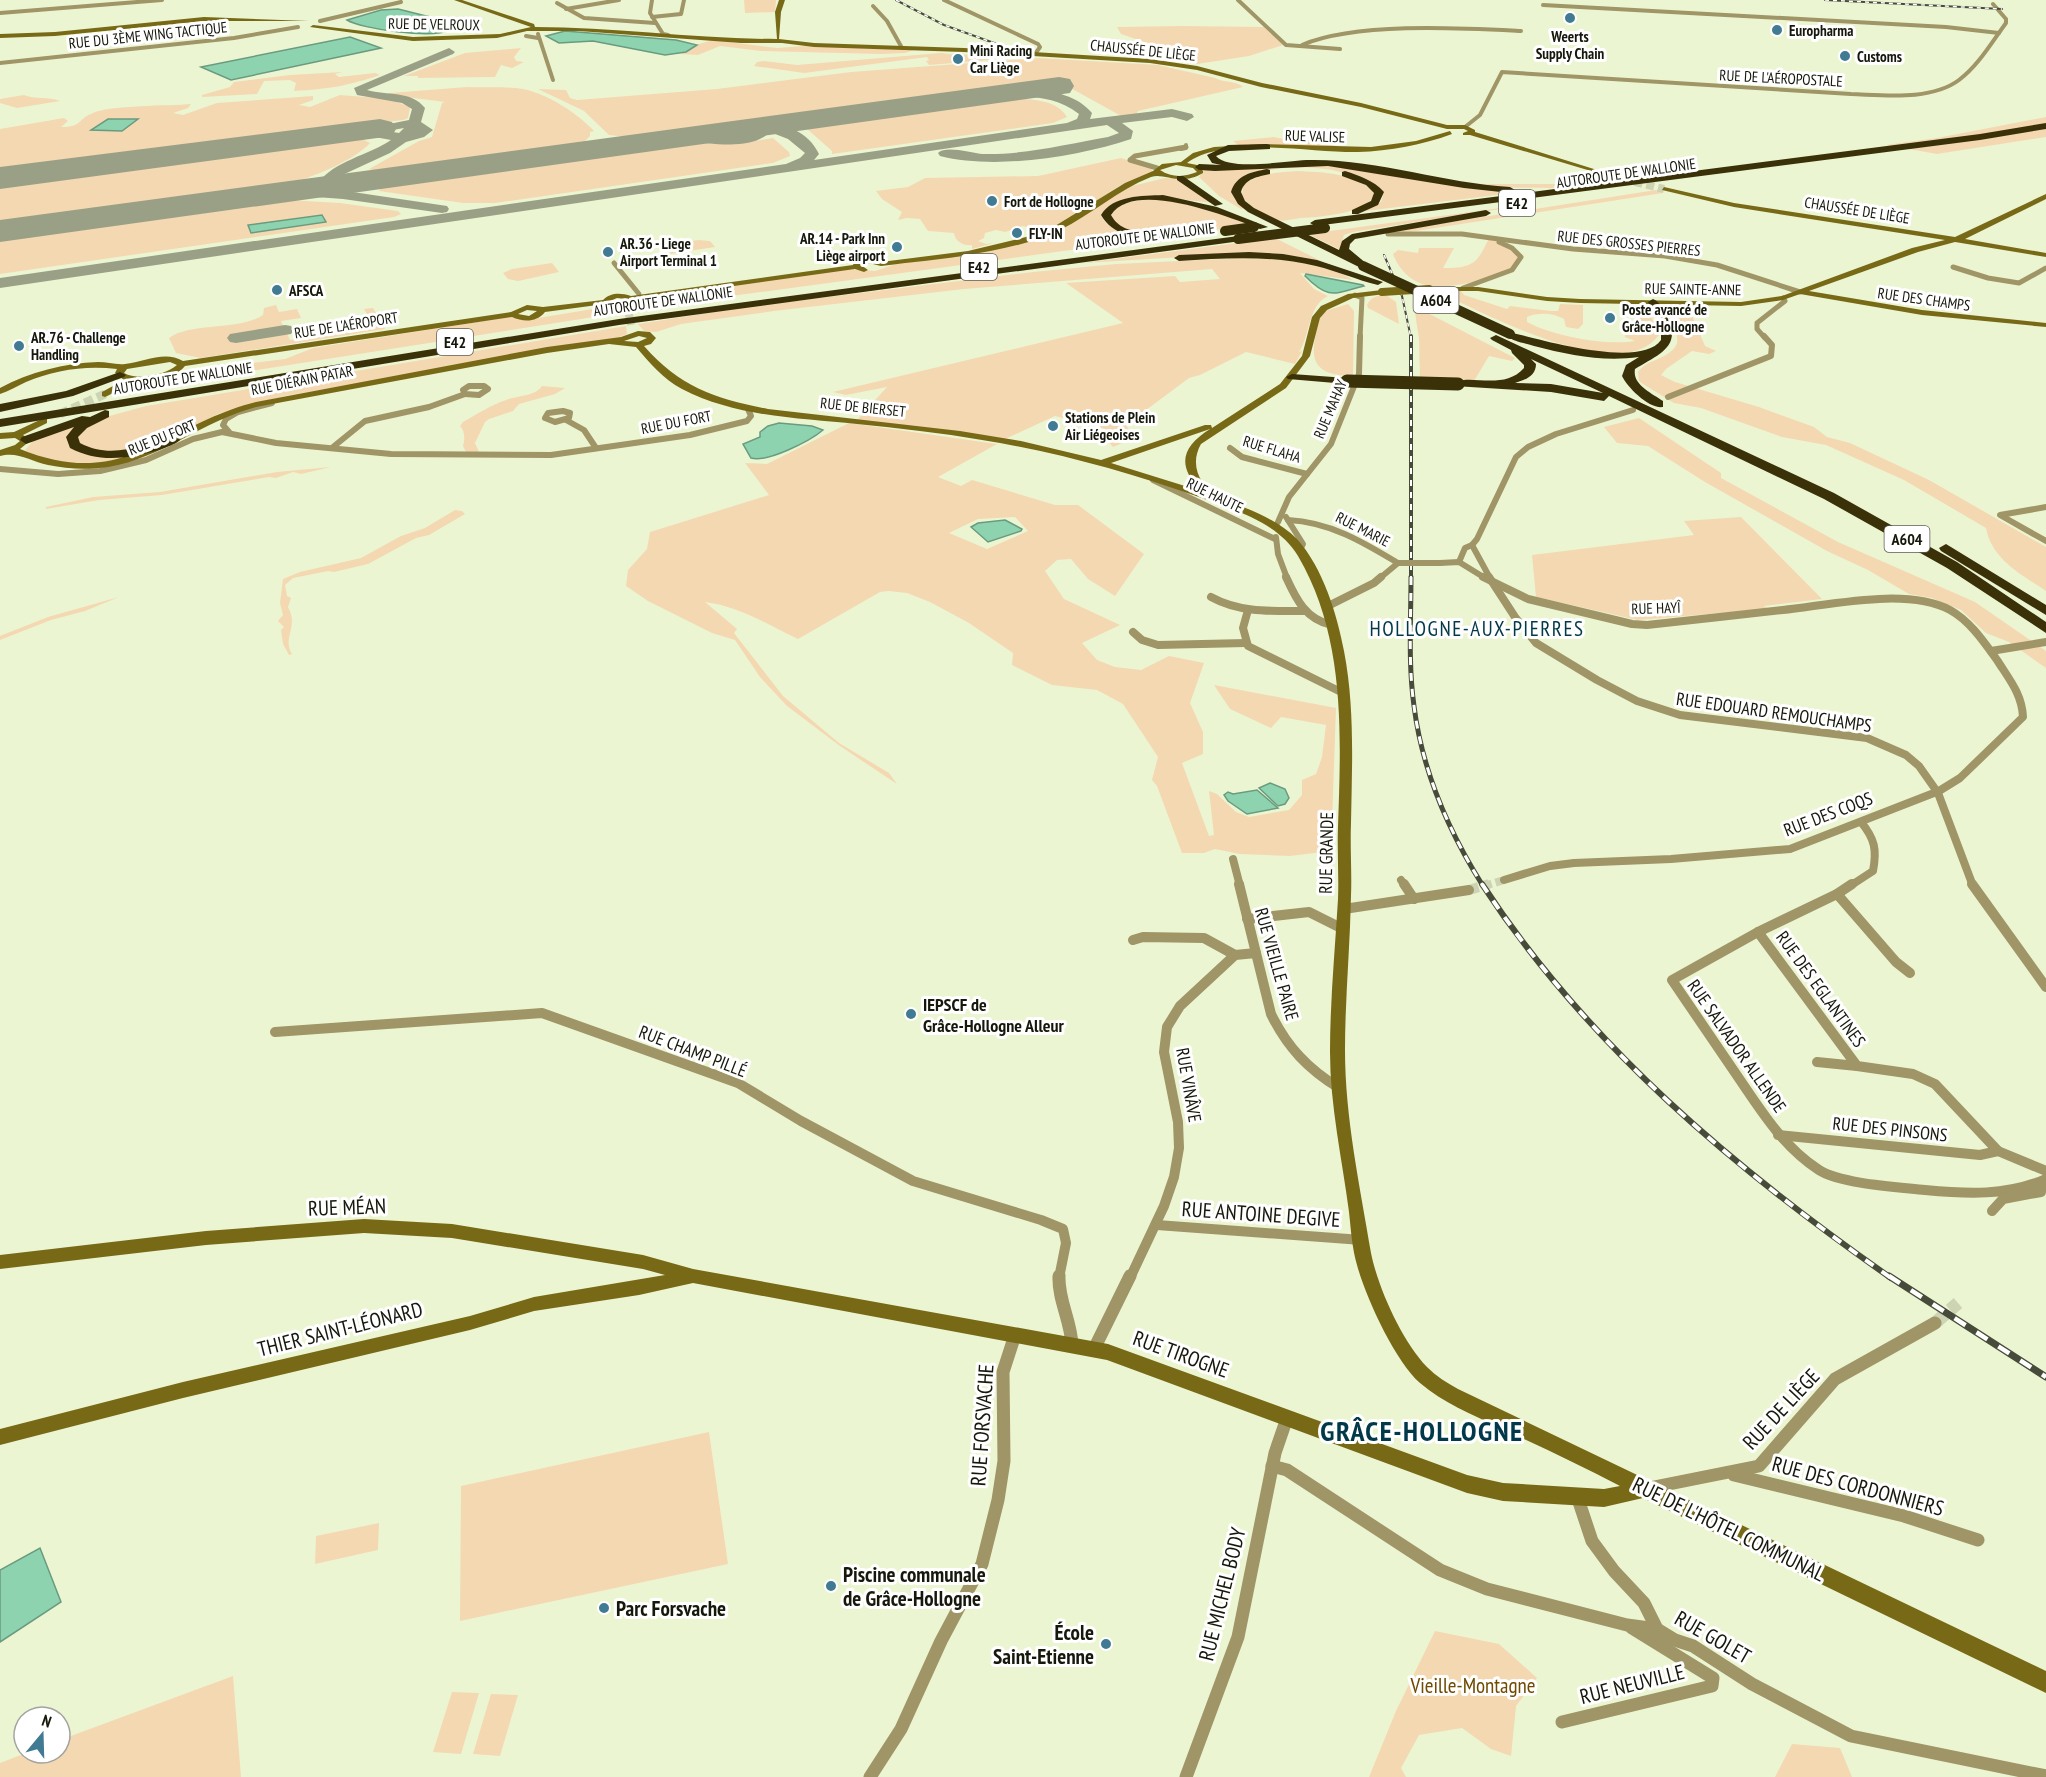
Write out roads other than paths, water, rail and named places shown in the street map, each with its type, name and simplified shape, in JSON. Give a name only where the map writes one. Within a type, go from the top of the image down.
[{"type":"highway","name":"AUTOROUTE DE WALLONIE","points":[[0,423],[619,322],[1007,270],[1311,222],[1980,137],[1981,134],[2046,123]]},
{"type":"highway","name":"AUTOROUTE DE WALLONIE","points":[[0,416],[638,313],[1231,235],[1325,228],[2046,131]]},
{"type":"highway","points":[[1260,165],[1226,164],[1215,161],[1211,155],[1228,148],[1267,147]]},
{"type":"highway","points":[[1197,172],[1291,162],[1330,163],[1478,188],[1578,189]]},
{"type":"highway","points":[[1311,222],[1371,206],[1378,200],[1379,192],[1369,183],[1356,177],[1309,170],[1262,173],[1245,179],[1236,187],[1238,198],[1251,210],[1315,242]]},
{"type":"highway","name":"A604","points":[[1197,172],[1200,183],[1227,203],[1315,242],[1343,261]]},
{"type":"highway","points":[[1563,202],[1703,182],[1709,177]]},
{"type":"highway","name":"A604","points":[[1180,178],[1218,204],[1275,232],[1343,261],[1363,266],[1829,496],[1961,571],[2046,629]]},
{"type":"highway","points":[[1329,217],[1544,194]]},
{"type":"highway","points":[[1231,235],[1156,236],[1136,233],[1112,225],[1106,215],[1115,205],[1134,200],[1180,199],[1218,208],[1275,232]]},
{"type":"highway","points":[[1343,261],[1345,243],[1358,235],[1492,212]]},
{"type":"highway","points":[[1048,258],[1057,254],[1189,235]]},
{"type":"highway","points":[[1007,270],[1246,255],[1343,261],[1380,287]]},
{"type":"highway","name":"A604","points":[[1380,287],[1496,338],[1512,339],[1664,400],[1899,521],[1970,562],[2046,612]]},
{"type":"highway","points":[[1653,302],[1666,326],[1668,335],[1663,346],[1630,367],[1628,376],[1632,384],[1664,400]]},
{"type":"highway","points":[[1512,339],[1593,356],[1619,357],[1655,350]]},
{"type":"highway","points":[[1459,384],[1503,383],[1516,380],[1528,373],[1530,364],[1516,352],[1512,339]]},
{"type":"highway","points":[[0,408],[69,394],[125,374]]},
{"type":"highway","points":[[1293,375],[1343,380],[1551,388],[1587,393],[1671,420]]},
{"type":"highway","points":[[21,438],[172,395]]},
{"type":"highway","points":[[105,414],[76,431],[72,437],[74,445],[86,451],[112,454],[142,450],[174,440]]},
{"type":"street","points":[[0,13],[162,0]]},
{"type":"street","points":[[457,0],[530,25],[539,33],[553,80]]},
{"type":"street","points":[[566,9],[619,0]]},
{"type":"street","points":[[652,0],[650,13],[661,31],[668,35]]},
{"type":"street","points":[[652,17],[681,14],[684,0],[690,0]]},
{"type":"street","points":[[782,0],[773,41],[785,43]]},
{"type":"street","points":[[944,0],[1038,44],[1040,47],[1035,54]]},
{"type":"street","points":[[1238,0],[1286,45],[1340,49]]},
{"type":"street","points":[[313,27],[401,2]]},
{"type":"street","points":[[556,3],[584,18],[655,23]]},
{"type":"street","points":[[1543,5],[2001,30],[2007,21],[1993,4]]},
{"type":"street","points":[[873,6],[887,21],[902,48]]},
{"type":"street","points":[[0,36],[55,34],[204,19],[280,21]]},
{"type":"street","name":"RUE DE VELROUX","points":[[280,21],[297,26],[334,28],[413,39],[497,36],[558,30],[773,41]]},
{"type":"street","name":"RUE DE VELROUX","points":[[280,21],[306,21],[334,28]]},
{"type":"street","points":[[297,26],[306,21]]},
{"type":"street","points":[[521,33],[530,25]]},
{"type":"street","name":"RUE DU 3ÈME WING TACTIQUE","points":[[0,63],[234,38],[297,26]]},
{"type":"street","name":"RUE DE L'AÉROPOSTALE","points":[[1467,130],[1480,115],[1502,72],[1833,93],[1906,93],[1934,89],[1955,82],[2001,30]]},
{"type":"street","points":[[646,34],[661,31]]},
{"type":"street","points":[[1302,45],[1309,40],[1348,33],[1521,31]]},
{"type":"street","name":"CHAUSSÉE DE LIÈGE","points":[[773,41],[814,45],[1134,60],[1184,66],[1270,87],[1384,110],[1448,130]]},
{"type":"street","points":[[1448,130],[1467,130],[1623,179]]},
{"type":"street","name":"RUE VALISE","points":[[1183,163],[1194,154],[1209,149],[1236,146],[1337,151],[1380,149],[1412,144],[1448,130]]},
{"type":"street","points":[[1159,168],[1130,160],[1141,155],[1186,148],[1186,145]]},
{"type":"street","points":[[1141,155],[1141,160],[1159,168],[1167,176],[1180,178],[1197,172]]},
{"type":"street","points":[[1183,163],[1197,172]]},
{"type":"street","name":"RUE DE L'AÉROPORT","points":[[856,267],[856,264],[864,261],[881,264],[968,253],[1028,239],[1058,228],[1119,189],[1159,168],[1183,163]]},
{"type":"street","name":"RUE DE L'AÉROPORT","points":[[1119,189],[1167,176]]},
{"type":"street","name":"CHAUSSÉE DE LIÈGE","points":[[1664,189],[1744,206],[1922,234],[1944,241]]},
{"type":"street","points":[[1944,241],[1986,227],[2046,196]]},
{"type":"street","points":[[1461,226],[1518,253],[1519,262],[1512,270],[1463,288]]},
{"type":"street","name":"RUE SAINTE-ANNE","points":[[1915,250],[1929,243],[1956,240],[1986,227]]},
{"type":"street","points":[[1388,234],[1456,233],[1488,237]]},
{"type":"street","points":[[1922,234],[1932,239],[1929,243]]},
{"type":"street","points":[[1967,235],[1969,239],[1990,246]]},
{"type":"street","name":"RUE DES GROSSES PIERRES","points":[[1488,237],[1554,247],[1652,255],[1717,265],[1800,292]]},
{"type":"street","points":[[1956,240],[2046,255]]},
{"type":"street","points":[[1944,241],[1990,246]]},
{"type":"street","name":"RUE SAINTE-ANNE","points":[[1293,375],[1308,349],[1318,314],[1327,305],[1380,287],[1463,288],[1547,299],[1741,304],[1783,298],[1944,241]]},
{"type":"street","points":[[614,263],[635,296]]},
{"type":"street","name":"RUE DE L'AÉROPORT","points":[[125,374],[168,359],[179,361],[182,364],[513,314],[518,317],[532,317],[540,314],[542,310],[605,302],[612,297],[635,296],[856,267],[872,270],[881,267],[881,264]]},
{"type":"street","points":[[1953,267],[1988,278],[2019,284],[2046,268]]},
{"type":"street","name":"RUE DES CHAMPS","points":[[1800,292],[1847,303],[1954,318],[2046,325]]},
{"type":"street","name":"RUE MAHAY","points":[[1278,522],[1289,497],[1331,444],[1359,374],[1362,298],[1355,295]]},
{"type":"street","name":"RUE DE L'AÉROPORT","points":[[605,302],[626,308],[635,296]]},
{"type":"street","points":[[1664,400],[1771,356],[1772,345],[1757,329],[1757,323],[1785,301],[1783,298]]},
{"type":"street","points":[[632,329],[652,338],[649,342],[638,345],[623,341],[632,329]]},
{"type":"street","name":"RUE DIÉRAIN PATAR","points":[[13,450],[47,464],[82,466],[127,460],[150,452],[219,416],[282,399],[608,341],[623,341]]},
{"type":"street","name":"RUE DE BIERSET","points":[[638,345],[648,360],[674,381],[705,397],[748,409],[949,432],[1003,441],[1102,463]]},
{"type":"street","name":"RUE DE L'AÉROPORT","points":[[0,391],[35,374],[91,365],[125,374],[171,373],[180,369],[182,364]]},
{"type":"street","points":[[105,394],[125,374]]},
{"type":"street","points":[[1102,463],[1230,419],[1275,392],[1293,375]]},
{"type":"street","points":[[333,447],[366,421],[429,407],[465,394]]},
{"type":"street","points":[[229,432],[223,424],[227,418],[282,399]]},
{"type":"street","name":"RUE DU FORT","points":[[0,470],[58,474],[100,471],[146,460],[202,435],[229,432],[276,443],[411,455],[520,456],[576,453],[596,448],[619,447],[747,421],[751,416],[748,409]]},
{"type":"street","points":[[1326,608],[1374,583],[1398,563],[1459,562],[1465,548],[1472,545],[1516,457],[1522,451],[1532,443],[1612,419],[1633,410]]},
{"type":"street","points":[[1218,500],[1194,477],[1189,463],[1190,453],[1199,439],[1228,423],[1230,419]]},
{"type":"street","points":[[566,420],[580,426],[592,439],[596,448]]},
{"type":"street","points":[[0,436],[21,438],[44,421]]},
{"type":"street","points":[[0,453],[22,445],[21,438]]},
{"type":"street","points":[[1163,443],[1180,445],[1188,449],[1190,453]]},
{"type":"street","name":"RUE FLAHA","points":[[1230,448],[1242,457],[1307,474]]},
{"type":"street","name":"RUE GRANDE","points":[[1102,463],[1218,500],[1274,526],[1300,550],[1332,625],[1345,694],[1346,724],[1339,1088],[1364,1263],[1390,1322],[1417,1369]]},
{"type":"street","name":"RUE HAUTE","points":[[1143,475],[1275,538],[1280,565],[1305,611]]},
{"type":"street","points":[[1173,484],[1187,482],[1194,477]]},
{"type":"street","points":[[2046,507],[2000,515],[2046,541]]},
{"type":"street","points":[[1282,513],[1303,544],[1300,550]]},
{"type":"street","name":"RUE MARIE","points":[[1288,520],[1315,521],[1339,530],[1398,563]]},
{"type":"street","points":[[1472,545],[1491,582]]},
{"type":"street","name":"RUE HAYÎ","points":[[1459,562],[1491,582],[1528,598],[1632,624],[1647,625],[1874,600],[1903,598],[1927,601],[1953,610],[1969,622],[1991,651]]},
{"type":"street","name":"RUE EDOUARD REMOUCHAMPS","points":[[1491,582],[1533,640],[1554,655],[1627,697],[1657,710],[1680,715],[1867,738],[1888,744],[1924,771],[1939,791]]},
{"type":"street","points":[[1211,597],[1218,602],[1248,610],[1305,611],[1323,624],[1332,625]]},
{"type":"street","points":[[1248,610],[1244,616],[1243,634],[1248,646],[1345,694]]},
{"type":"street","points":[[1133,632],[1143,640],[1158,645],[1246,643]]},
{"type":"street","points":[[1991,651],[2046,642]]},
{"type":"street","name":"RUE DES COQS","points":[[1504,880],[1574,863],[1790,849],[1939,791],[1960,778],[2023,717],[2023,700],[1991,651]]},
{"type":"street","points":[[1939,791],[1969,881],[2046,987]]},
{"type":"street","name":"RUE SALVADOR ALLENDE","points":[[1861,822],[1874,837],[1878,850],[1873,871],[1837,894],[1758,932],[1672,980],[1778,1135],[1819,1170],[1838,1178],[1960,1192],[2000,1193],[2043,1180]]},
{"type":"street","name":"RUE VIEILLE PAIRE","points":[[1233,859],[1247,919],[1245,954],[1271,1014],[1281,1035],[1314,1073],[1339,1088]]},
{"type":"street","points":[[1401,880],[1414,899]]},
{"type":"street","points":[[1344,909],[1468,890]]},
{"type":"street","points":[[1837,894],[1896,962],[1910,973]]},
{"type":"street","points":[[1247,919],[1309,912],[1317,913],[1333,926],[1341,928]]},
{"type":"street","name":"RUE DES EGLANTINES","points":[[1758,932],[1857,1066]]},
{"type":"street","points":[[1133,940],[1204,938],[1245,954]]},
{"type":"street","name":"RUE VINÂVE","points":[[1094,1349],[1157,1225],[1173,1182],[1180,1136],[1164,1035],[1176,1010],[1193,992],[1245,954]]},
{"type":"street","name":"RUE CHAMP PILLÉ","points":[[275,1032],[542,1013],[738,1083],[801,1121],[913,1181],[1041,1220],[1063,1229],[1067,1238],[1067,1251],[1059,1282],[1061,1301],[1072,1335],[1072,1345]]},
{"type":"street","name":"RUE DES EGLANTINES","points":[[1817,1062],[1914,1074],[1935,1084],[1998,1151],[2046,1171]]},
{"type":"street","name":"RUE DES PINSONS","points":[[1778,1135],[1980,1155],[1998,1151]]},
{"type":"street","points":[[1992,1210],[2003,1199],[2041,1192],[2043,1180]]},
{"type":"street","name":"RUE ANTOINE DEGIVE","points":[[1157,1225],[1362,1240]]},
{"type":"street","name":"RUE MÉAN","points":[[0,1262],[206,1238],[364,1226],[452,1231],[644,1262],[693,1276]]},
{"type":"street","name":"RUE TIROGNE","points":[[693,1276],[1094,1349],[1467,1484],[1503,1492],[1604,1498],[1643,1489]]},
{"type":"street","name":"THIER SAINT-LÉONARD","points":[[0,1437],[194,1387],[470,1323],[534,1304],[639,1288],[693,1276]]},
{"type":"street","name":"RUE DE LIÈGE","points":[[1643,1489],[1728,1474],[1759,1466],[1835,1379],[1935,1323]]},
{"type":"street","name":"RUE FORSVACHE","points":[[870,1777],[901,1729],[941,1641],[982,1564],[998,1500],[1004,1461],[1003,1372],[1015,1335]]},
{"type":"street","name":"RUE DE L'HÔTEL COMMUNAL","points":[[1417,1369],[1441,1389],[1462,1401],[2046,1682]]},
{"type":"street","name":"RUE MICHEL BODY","points":[[1186,1777],[1238,1637],[1272,1466],[1287,1418]]},
{"type":"street","name":"RUE GOLET","points":[[1272,1466],[1287,1470],[1440,1570],[1487,1589],[1627,1625],[1657,1629],[1675,1640],[1693,1646],[1752,1684],[1851,1736],[2046,1776]]},
{"type":"street","name":"RUE DES CORDONNIERS","points":[[1728,1474],[1904,1516],[1978,1540]]},
{"type":"street","points":[[1577,1496],[1592,1541],[1614,1571],[1644,1603],[1657,1629]]},
{"type":"street","name":"RUE NEUVILLE","points":[[1562,1722],[1712,1686],[1713,1678],[1627,1625]]},
{"type":"tunnel","points":[[1623,179],[1664,189]]},
{"type":"tunnel","points":[[628,310],[631,325]]},
{"type":"tunnel","points":[[60,414],[105,394]]},
{"type":"tunnel","points":[[1484,886],[1504,880]]},
{"type":"tunnel","points":[[1469,890],[1489,884]]},
{"type":"tunnel","points":[[1935,1323],[1958,1303]]},
{"type":"railway","points":[[896,0],[944,25],[1008,48]]},
{"type":"railway","points":[[1825,0],[2002,9]]},
{"type":"railway","points":[[1384,255],[1402,296],[1411,338]]},
{"type":"railway","points":[[1411,338],[1411,577]]},
{"type":"railway","points":[[1411,577],[1411,674],[1423,754],[1448,822],[1483,886]]},
{"type":"railway","points":[[1482,884],[1523,943],[1616,1051],[1721,1148],[1776,1193],[1891,1278]]},
{"type":"railway","points":[[1889,1276],[2046,1377]]},
{"type":"place","name":"Weerts Supply Chain","points":[[1570,18]]},
{"type":"place","name":"Europharma","points":[[1777,30]]},
{"type":"place","name":"Customs","points":[[1845,56]]},
{"type":"place","name":"Mini Racing Car Liège","points":[[958,59]]},
{"type":"place","name":"Fort de Hollogne","points":[[992,201]]},
{"type":"place","name":"FLY-IN","points":[[1017,233]]},
{"type":"place","name":"AR.14 - Park Inn Liège airport","points":[[897,247]]},
{"type":"place","name":"AR.36 - Liege Airport Terminal 1","points":[[608,252]]},
{"type":"place","name":"AFSCA","points":[[277,290]]},
{"type":"place","name":"Poste avancé de Grâce-Hollogne","points":[[1610,318]]},
{"type":"place","name":"AR.76 - Challenge Handling","points":[[19,346]]},
{"type":"place","name":"Stations de Plein Air Liégeoises","points":[[1053,426]]},
{"type":"place","name":"IEPSCF de Grâce-Hollogne Alleur","points":[[911,1014]]},
{"type":"place","name":"Piscine communale de Grâce-Hollogne","points":[[831,1586]]},
{"type":"place","name":"Parc Forsvache","points":[[604,1608]]},
{"type":"place","name":"École Saint-Etienne","points":[[1106,1644]]},
{"type":"district","name":"HOLLOGNE-AUX-PIERRES","points":[[1477,628]]},
{"type":"district","name":"GRÂCE-HOLLOGNE","points":[[1422,1430]]},
{"type":"park label","name":"Vieille-Montagne","points":[[1473,1685]]}]
